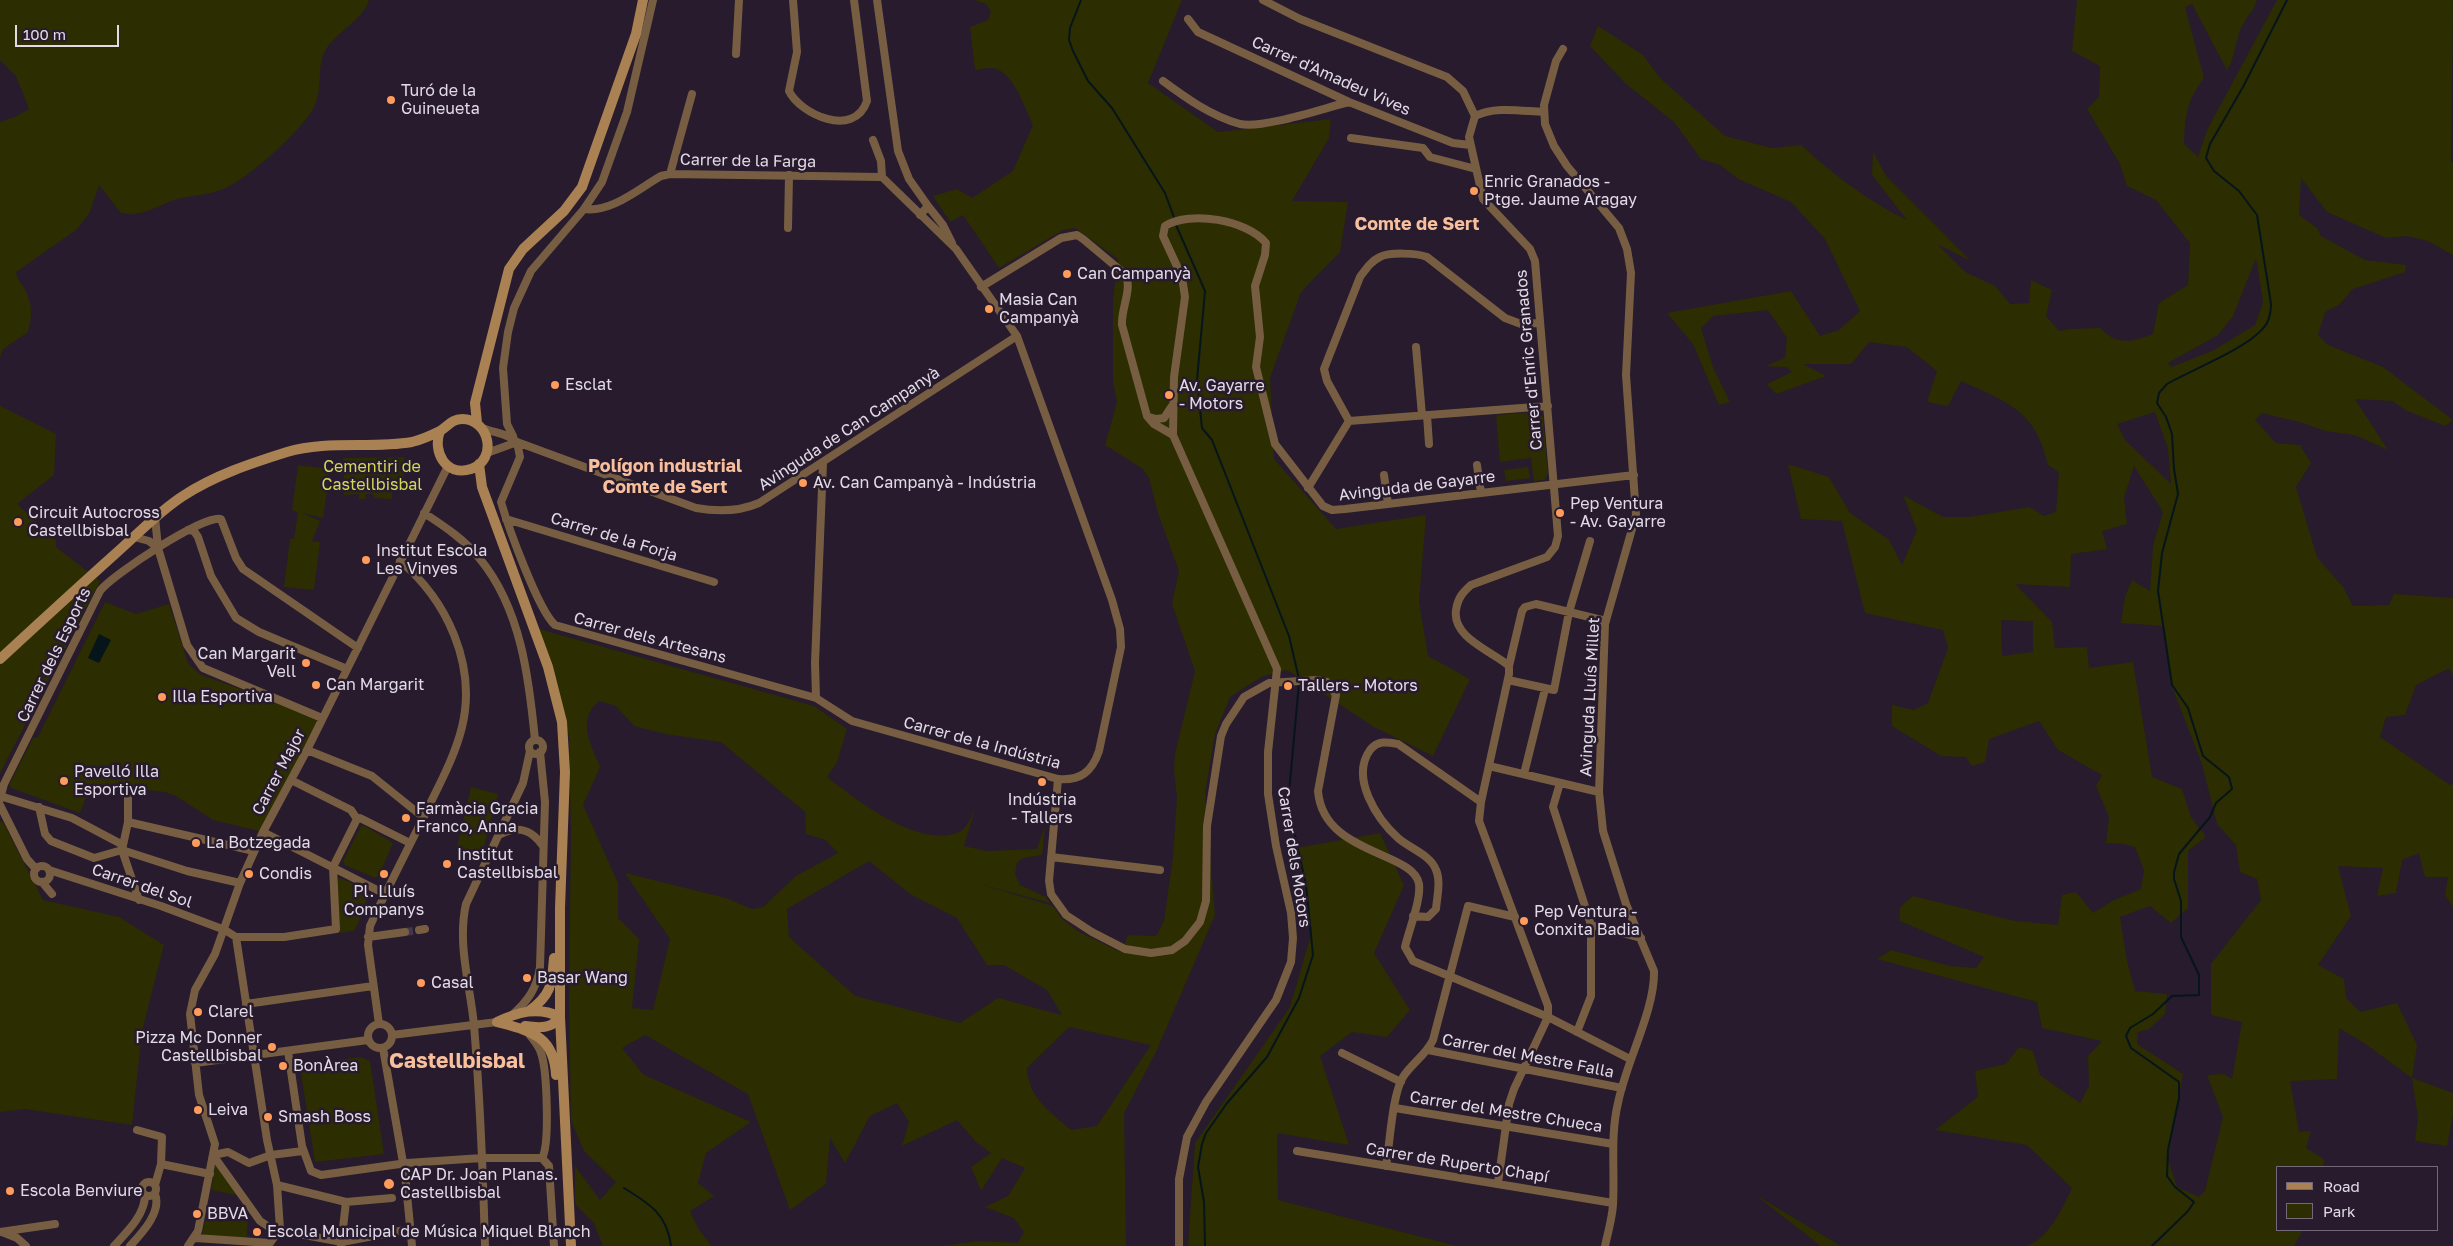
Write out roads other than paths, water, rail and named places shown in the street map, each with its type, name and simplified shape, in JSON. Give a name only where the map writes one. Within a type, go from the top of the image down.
[{"type":"street","points":[[440,431],[436,442],[438,452],[448,466],[463,470],[474,468],[487,453],[488,441],[479,426],[475,403],[509,269],[523,249],[564,210],[582,187],[636,34],[643,0]]},
{"type":"street","points":[[487,453],[517,442],[507,427],[503,377],[504,353],[511,320],[523,286],[531,271],[584,209],[602,182],[620,133],[645,39],[653,0]]},
{"type":"street","points":[[736,54],[738,0]]},
{"type":"street","points":[[792,0],[797,52],[789,91],[810,110],[839,122],[857,117],[864,110],[867,101],[854,0]]},
{"type":"street","name":"Carrer de la Indústria","points":[[816,698],[852,721],[1058,779],[1077,778],[1088,772],[1095,763],[1119,658],[1120,629],[1017,336],[981,287],[943,225],[909,179],[898,151],[877,0]]},
{"type":"street","points":[[1263,0],[1300,18],[1438,72],[1463,91],[1475,116],[1496,110],[1544,112]]},
{"type":"street","name":"Carrer d'Amadeu Vives","points":[[1188,19],[1198,32],[1349,102],[1452,143],[1470,145]]},
{"type":"street","name":"Avinguda Lluís Millet","points":[[1563,49],[1551,76],[1544,112],[1550,136],[1560,156],[1615,222],[1623,235],[1632,273],[1626,374],[1637,498],[1633,531],[1606,621],[1599,792],[1603,831],[1626,904],[1654,971],[1654,983],[1651,1000],[1630,1059],[1615,1119],[1613,1202],[1604,1246]]},
{"type":"street","points":[[1163,81],[1193,104],[1241,124],[1270,122],[1349,102]]},
{"type":"street","points":[[670,174],[692,94]]},
{"type":"street","name":"Carrer d'Enric Granados","points":[[1475,116],[1469,132],[1470,145],[1483,199],[1530,249],[1535,262],[1558,536],[1555,547],[1547,557],[1471,585],[1462,593],[1457,603],[1455,616],[1461,631],[1509,666]]},
{"type":"street","points":[[1351,138],[1423,148],[1430,158],[1476,169]]},
{"type":"street","points":[[873,140],[881,162],[882,177]]},
{"type":"street","name":"Carrer de la Farga","points":[[584,209],[597,210],[610,206],[661,176],[670,174],[882,177]]},
{"type":"street","points":[[788,228],[789,175]]},
{"type":"street","name":"Carrer de la Indústria","points":[[882,177],[956,249]]},
{"type":"street","points":[[920,215],[928,206]]},
{"type":"street","name":"Avinguda de Gayarre","points":[[1173,435],[1174,377],[1185,297],[1182,277],[1164,236],[1163,229],[1175,220],[1198,217],[1209,218],[1258,233],[1266,243],[1265,255],[1255,286],[1260,337],[1256,367],[1257,379],[1267,409],[1274,444],[1323,506],[1332,510],[1554,484]]},
{"type":"street","points":[[981,287],[1061,238],[1076,235],[1083,239],[1119,267],[1129,282],[1122,313],[1122,325],[1147,416],[1154,424],[1173,435]]},
{"type":"street","points":[[1349,421],[1327,381],[1324,369],[1360,277],[1368,265],[1381,256],[1418,253],[1427,257],[1505,318],[1521,324],[1540,323]]},
{"type":"street","name":"Avinguda de Can Campanyà","points":[[479,426],[508,434],[517,442],[696,508],[737,510],[759,503],[823,464],[1017,336]]},
{"type":"street","points":[[1416,347],[1429,444]]},
{"type":"street","points":[[0,659],[156,517],[184,496],[217,477],[290,451],[312,447],[413,442],[440,431],[452,421],[460,419],[475,403]]},
{"type":"street","points":[[1147,416],[1156,420],[1164,418],[1173,404]]},
{"type":"street","points":[[1349,421],[1548,406]]},
{"type":"street","points":[[460,419],[479,426]]},
{"type":"street","points":[[1308,488],[1349,421]]},
{"type":"street","name":"Carrer dels Motors","points":[[1173,435],[1277,669],[1268,752],[1268,794],[1274,838],[1292,919],[1291,962],[1276,1000],[1206,1102],[1187,1137],[1179,1179],[1179,1246]]},
{"type":"street","points":[[413,442],[438,452]]},
{"type":"street","name":"Carrer dels Artesans","points":[[517,442],[520,457],[501,502],[506,519],[539,599],[550,620],[555,625],[816,698]]},
{"type":"street","points":[[479,464],[482,487],[548,667],[562,722],[566,772],[560,908],[560,1017],[572,1246]]},
{"type":"street","points":[[816,698],[815,663],[823,464]]},
{"type":"street","points":[[1476,465],[1481,493]]},
{"type":"street","name":"Carrer Major","points":[[188,1246],[194,1238],[200,1221],[215,1144],[199,1095],[190,1014],[192,998],[225,930],[240,883],[263,832],[307,750],[448,466]]},
{"type":"street","points":[[463,470],[482,487]]},
{"type":"street","points":[[1384,475],[1388,504]]},
{"type":"street","points":[[1554,484],[1634,475]]},
{"type":"street","points":[[424,513],[460,538],[474,552],[505,597],[520,641],[535,740]]},
{"type":"street","points":[[156,517],[158,548],[187,645],[203,668],[322,718]]},
{"type":"street","name":"Carrer dels Esports","points":[[0,798],[4,784],[100,591],[110,580],[158,548],[210,519],[221,519],[236,558],[243,568],[358,648]]},
{"type":"street","name":"Carrer de la Forja","points":[[506,519],[714,582]]},
{"type":"street","points":[[142,529],[157,532]]},
{"type":"street","points":[[188,530],[194,531],[198,537],[216,587],[241,623],[347,669]]},
{"type":"street","points":[[134,537],[149,541],[158,548]]},
{"type":"street","points":[[1508,680],[1554,690],[1569,612],[1590,540]]},
{"type":"street","points":[[379,1024],[368,938],[370,926],[448,768],[462,725],[465,707],[463,667],[459,646],[443,610],[414,573],[400,561]]},
{"type":"street","points":[[1498,1183],[1505,1126],[1514,1089],[1548,1017],[1543,992],[1479,821],[1480,802],[1522,611],[1525,607],[1536,604],[1606,621]]},
{"type":"street","points":[[1058,779],[1049,881],[1051,894],[1075,922],[1125,949],[1151,953],[1172,950],[1185,941],[1200,922],[1206,901],[1205,842],[1223,730],[1244,697],[1258,688],[1276,682],[1316,680],[1327,682],[1336,695],[1318,791],[1319,804],[1331,824],[1355,844],[1413,872],[1420,890],[1405,947],[1408,955],[1413,961],[1548,1017],[1630,1059]]},
{"type":"street","points":[[1524,774],[1545,689]]},
{"type":"street","points":[[485,1246],[474,1025],[463,946],[462,922],[466,904],[501,834],[523,783],[530,751],[529,745],[535,740]]},
{"type":"street","points":[[512,1015],[531,995],[538,980],[545,802],[540,752],[542,744],[535,740]]},
{"type":"street","points":[[1413,916],[1428,917],[1436,908],[1436,870],[1429,860],[1398,839],[1370,801],[1364,782],[1368,754],[1374,745],[1385,742],[1398,744],[1480,802]]},
{"type":"street","points":[[307,750],[372,776],[423,818]]},
{"type":"street","points":[[530,751],[534,753],[540,752]]},
{"type":"street","points":[[1489,766],[1599,792]]},
{"type":"street","points":[[291,780],[351,810],[358,819],[360,818],[410,843]]},
{"type":"street","points":[[1560,783],[1553,807],[1591,925],[1591,996],[1577,1032]]},
{"type":"street","points":[[128,790],[128,822],[123,847],[139,900]]},
{"type":"street","points":[[0,798],[39,807],[72,818],[123,847],[187,871],[240,883]]},
{"type":"street","points":[[0,805],[27,859],[36,869],[35,877],[52,894]]},
{"type":"street","points":[[39,807],[45,834],[51,841],[94,858],[123,847]]},
{"type":"street","points":[[194,1238],[270,1243],[280,1229],[277,1185],[254,1056],[236,937],[284,937],[336,929],[333,867],[358,819]]},
{"type":"street","points":[[128,822],[254,851]]},
{"type":"street","points":[[501,834],[515,828],[521,829],[533,834],[544,846]]},
{"type":"street","points":[[263,832],[385,894]]},
{"type":"street","points":[[1051,857],[1160,870]]},
{"type":"street","points":[[36,869],[43,866],[49,870],[48,880],[42,882]]},
{"type":"street","name":"Carrer del Sol","points":[[49,870],[225,930],[236,937]]},
{"type":"street","points":[[1386,1166],[1401,1082],[1404,1076],[1428,1050],[1468,906],[1515,917]]},
{"type":"street","points":[[529,1011],[543,1000],[550,990],[560,908]]},
{"type":"street","points":[[1591,925],[1640,938]]},
{"type":"street","points":[[368,938],[405,932]]},
{"type":"street","points":[[246,1004],[373,986]]},
{"type":"street","points":[[497,1022],[512,1015],[529,1011],[542,1010],[560,1017]]},
{"type":"street","points":[[392,1035],[497,1022],[545,1028],[556,1023],[560,1017]]},
{"type":"street","points":[[497,1022],[527,1030],[549,1045],[556,1062],[558,1109],[565,1122]]},
{"type":"street","points":[[379,1024],[387,1026],[392,1035],[390,1043],[383,1048],[376,1048],[368,1040],[370,1029],[379,1024]]},
{"type":"street","points":[[527,1030],[541,1051],[543,1062],[546,1146],[542,1158]]},
{"type":"street","points":[[195,1063],[368,1040]]},
{"type":"street","points":[[383,1048],[387,1060],[403,1163],[412,1246]]},
{"type":"street","name":"Carrer del Mestre Falla","points":[[1428,1050],[1622,1088]]},
{"type":"street","points":[[288,1051],[303,1151],[311,1171],[321,1175],[403,1163],[482,1158],[542,1158],[549,1166],[554,1246]]},
{"type":"street","points":[[1342,1053],[1401,1082]]},
{"type":"street","name":"Carrer del Mestre Chueca","points":[[1395,1108],[1613,1144]]},
{"type":"street","points":[[130,1246],[154,1215],[157,1202],[154,1194],[155,1185],[161,1164],[162,1136],[137,1130]]},
{"type":"street","points":[[303,1151],[271,1155],[249,1163],[228,1152],[213,1155],[260,1221],[272,1229],[280,1229],[342,1244],[410,1229]]},
{"type":"street","name":"Carrer de Ruperto Chapí","points":[[1297,1152],[1613,1202]]},
{"type":"street","points":[[161,1164],[210,1174]]},
{"type":"street","points":[[114,1246],[136,1220],[145,1203],[145,1195],[142,1190],[145,1183],[151,1182],[155,1185]]},
{"type":"street","points":[[277,1185],[346,1202],[392,1198]]},
{"type":"street","points":[[145,1195],[154,1194]]},
{"type":"street","points":[[342,1244],[346,1202]]},
{"type":"street","points":[[0,1232],[55,1224]]},
{"type":"street","points":[[0,1232],[17,1238],[26,1246]]},
{"type":"waterway","points":[[1081,0],[1070,28],[1069,40],[1073,51],[1088,81],[1112,108],[1165,193],[1175,220]]},
{"type":"waterway","points":[[2152,1246],[2188,1211],[2194,1202],[2175,1187],[2167,1176],[2168,1150],[2179,1098],[2179,1082],[2131,1048],[2126,1036],[2130,1028],[2153,1014],[2172,996],[2199,995],[2199,975],[2181,937],[2181,901],[2174,879],[2174,872],[2179,854],[2210,817],[2216,803],[2232,789],[2229,777],[2203,756],[2188,708],[2172,685],[2158,591],[2162,553],[2178,494],[2172,434],[2166,417],[2157,403],[2159,393],[2167,384],[2249,341],[2260,332],[2269,318],[2271,304],[2257,215],[2239,191],[2214,171],[2206,158],[2210,144],[2243,87],[2287,0]]},
{"type":"waterway","points":[[1176,225],[1205,291],[1197,380],[1202,428],[1212,440],[1289,636],[1299,679]]},
{"type":"waterway","points":[[1205,1246],[1204,1202],[1198,1167],[1206,1133],[1227,1103],[1267,1057],[1299,998],[1313,955],[1306,885],[1288,804],[1299,683]]},
{"type":"waterway","points":[[624,1188],[642,1199],[656,1211],[666,1226],[671,1246]]},
{"type":"tunnel","points":[[405,932],[419,930]]},
{"type":"place","name":"Turó de la Guineueta","points":[[391,100]]},
{"type":"place","name":"Enric Granados - Ptge. Jaume Aragay","points":[[1474,191]]},
{"type":"place","name":"Can Campanyà","points":[[1067,274]]},
{"type":"place","name":"Masia Can Campanyà","points":[[989,309]]},
{"type":"place","name":"Esclat","points":[[555,385]]},
{"type":"place","name":"Av. Gayarre - Motors","points":[[1169,395]]},
{"type":"place","name":"Av. Can Campanyà - Indústria","points":[[803,483]]},
{"type":"place","name":"Pep Ventura - Av. Gayarre","points":[[1560,513]]},
{"type":"place","name":"Circuit Autocross Castellbisbal","points":[[18,522]]},
{"type":"place","name":"Institut Escola Les Vinyes","points":[[366,560]]},
{"type":"place","name":"Can Margarit Vell","points":[[306,663]]},
{"type":"place","name":"Can Margarit","points":[[316,685]]},
{"type":"place","name":"Tallers - Motors","points":[[1288,686]]},
{"type":"place","name":"Illa Esportiva","points":[[162,697]]},
{"type":"place","name":"Pavelló Illa Esportiva","points":[[64,781]]},
{"type":"place","name":"Indústria - Tallers","points":[[1042,782]]},
{"type":"place","name":"Farmàcia Gracia Franco, Anna","points":[[406,818]]},
{"type":"place","name":"La Botzegada","points":[[196,843]]},
{"type":"place","name":"Institut Castellbisbal","points":[[447,864]]},
{"type":"place","name":"Condis","points":[[249,874]]},
{"type":"place","name":"Pl. Lluís Companys","points":[[384,874]]},
{"type":"place","name":"Pep Ventura - Conxita Badia","points":[[1524,921]]},
{"type":"place","name":"Basar Wang","points":[[527,978]]},
{"type":"place","name":"Casal","points":[[421,983]]},
{"type":"place","name":"Clarel","points":[[198,1012]]},
{"type":"place","name":"Pizza Mc Donner Castellbisbal","points":[[272,1047]]},
{"type":"place","name":"BonÀrea","points":[[283,1066]]},
{"type":"place","name":"Leiva","points":[[198,1110]]},
{"type":"place","name":"Smash Boss","points":[[268,1117]]},
{"type":"place","name":"CAP Dr. Joan Planas. Castellbisbal","points":[[389,1184]]},
{"type":"place","name":"Escola Benviure","points":[[10,1191]]},
{"type":"place","name":"BBVA","points":[[197,1214]]},
{"type":"place","name":"Escola Municipal de Música Miquel Blanch","points":[[257,1232]]},
{"type":"district","name":"Comte de Sert","points":[[1417,224]]},
{"type":"district","name":"Polígon industrial Comte de Sert","points":[[665,476]]},
{"type":"district","name":"Castellbisbal","points":[[457,1061]]},
{"type":"park label","name":"Cementiri de Castellbisbal","points":[[372,476]]}]
